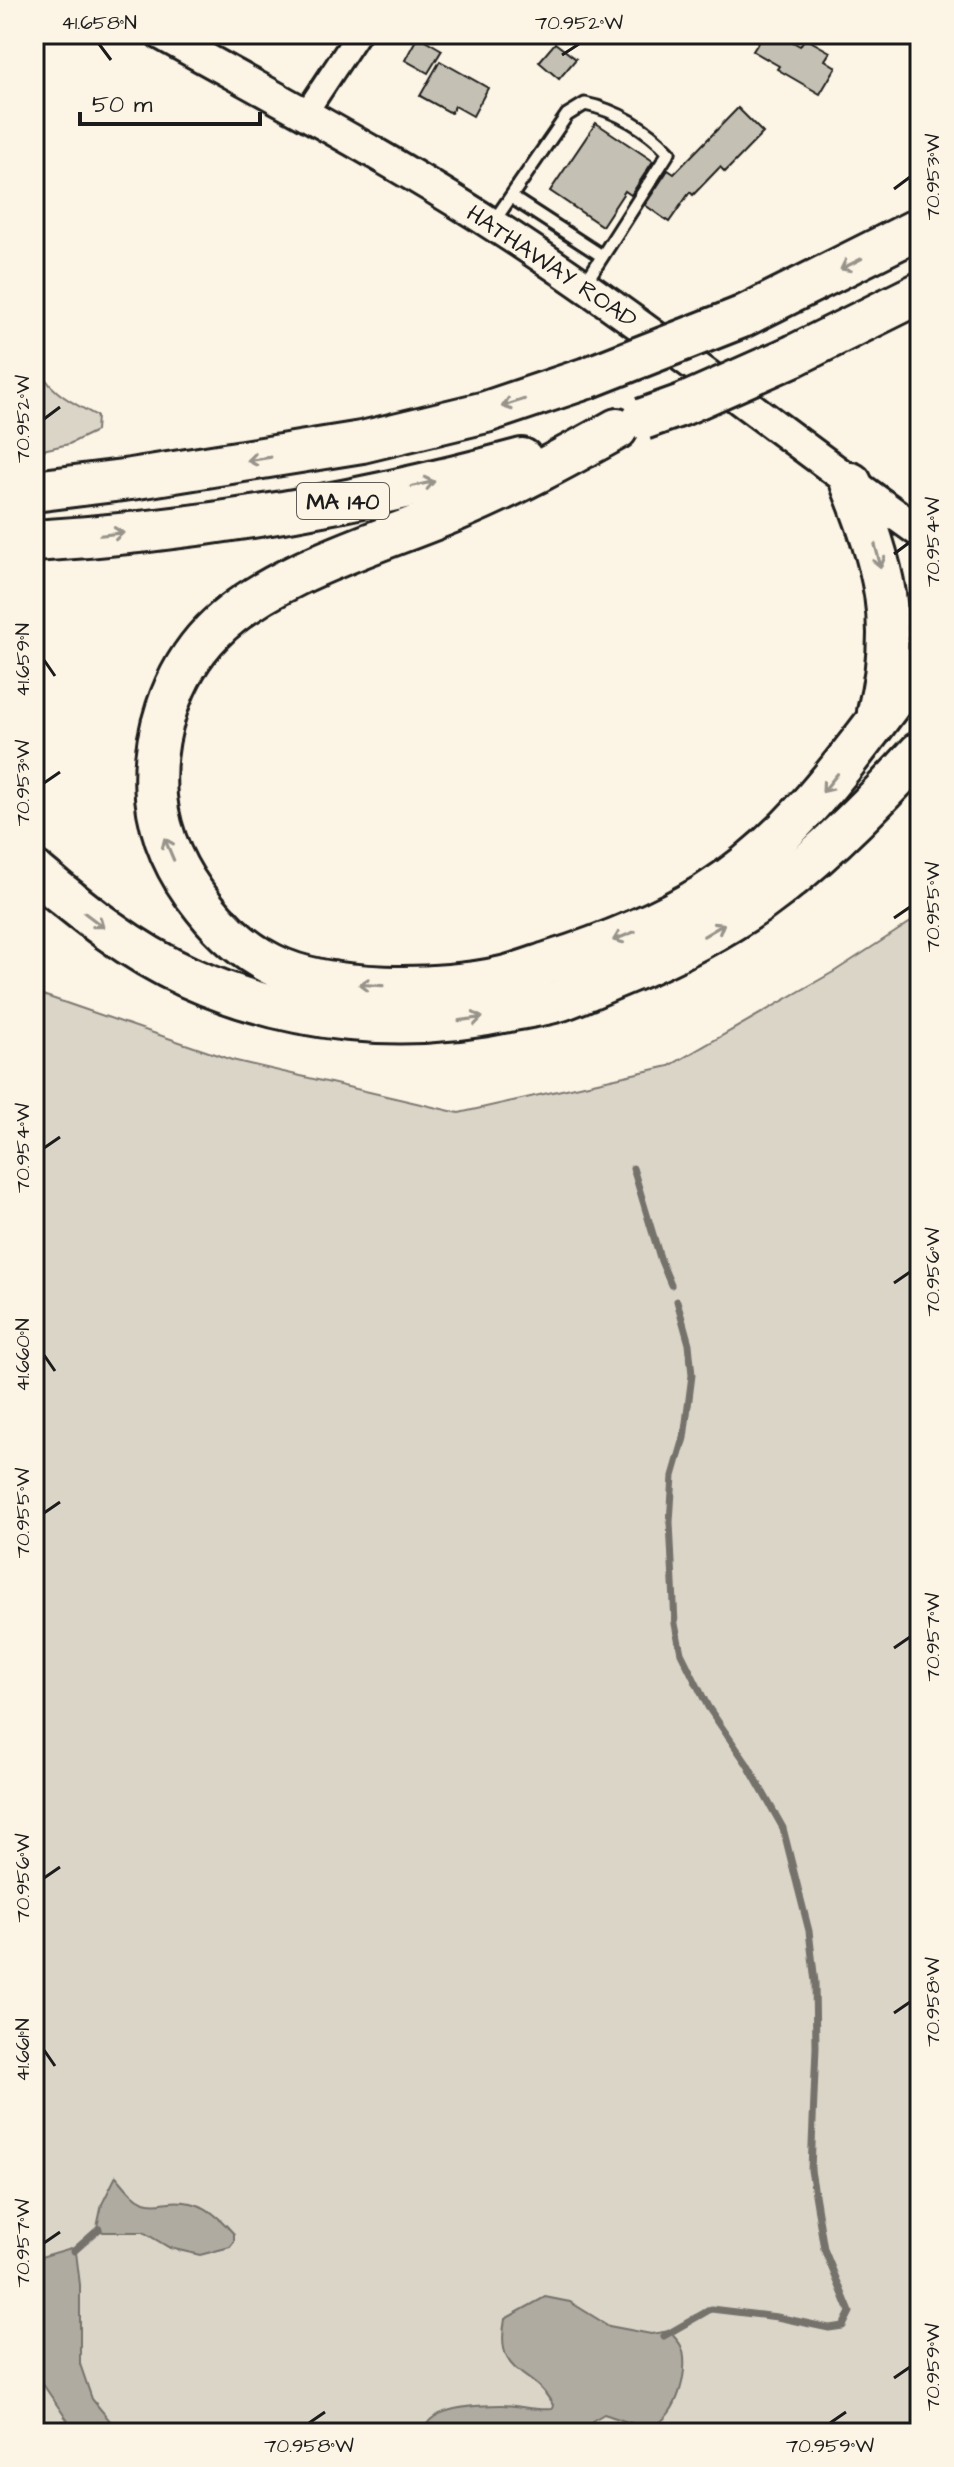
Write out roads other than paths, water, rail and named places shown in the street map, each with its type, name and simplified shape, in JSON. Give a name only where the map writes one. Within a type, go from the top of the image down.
[{"type":"highway","name":"MA 140","points":[[34,491],[362,442],[486,412],[587,378],[742,317],[920,228]]},
{"type":"highway","name":"MA 140","points":[[34,541],[165,528],[341,501],[482,470],[682,405],[795,355],[920,293]]},
{"type":"highway","points":[[630,424],[464,507],[297,574],[237,611],[211,633],[189,662],[172,694],[161,728],[155,783],[158,810],[165,840],[194,894],[216,922],[243,946],[272,965],[303,976],[337,983],[394,986],[502,977],[634,932],[707,893],[741,870],[794,823],[839,772],[920,664]]},
{"type":"highway","points":[[851,483],[874,539],[887,599],[888,664],[876,720]]},
{"type":"highway","points":[[34,871],[124,942],[219,990],[259,1003],[340,1020],[411,1024],[447,1022],[559,1001],[701,938],[759,902],[796,873],[920,752]]},
{"type":"main road","name":"HATHAWAY ROAD","points":[[161,34],[412,174],[492,224],[583,285],[920,532]]},
{"type":"street","points":[[305,114],[358,34]]},
{"type":"lane","points":[[492,224],[567,115],[585,104],[599,106],[621,116],[656,137],[669,152],[583,285]]},
{"type":"lane","points":[[511,197],[602,256]]},
{"type":"waterway","points":[[633,1168],[671,1285]]},
{"type":"waterway","points":[[664,2336],[711,2309],[777,2317],[829,2328],[843,2326],[850,2312],[824,2249],[811,2170],[815,1982],[809,1931],[783,1828],[747,1764],[708,1707],[681,1653],[675,1624],[670,1522],[673,1476],[684,1438],[692,1375],[689,1344],[677,1301]]},
{"type":"waterway","points":[[74,2251],[99,2229]]}]
